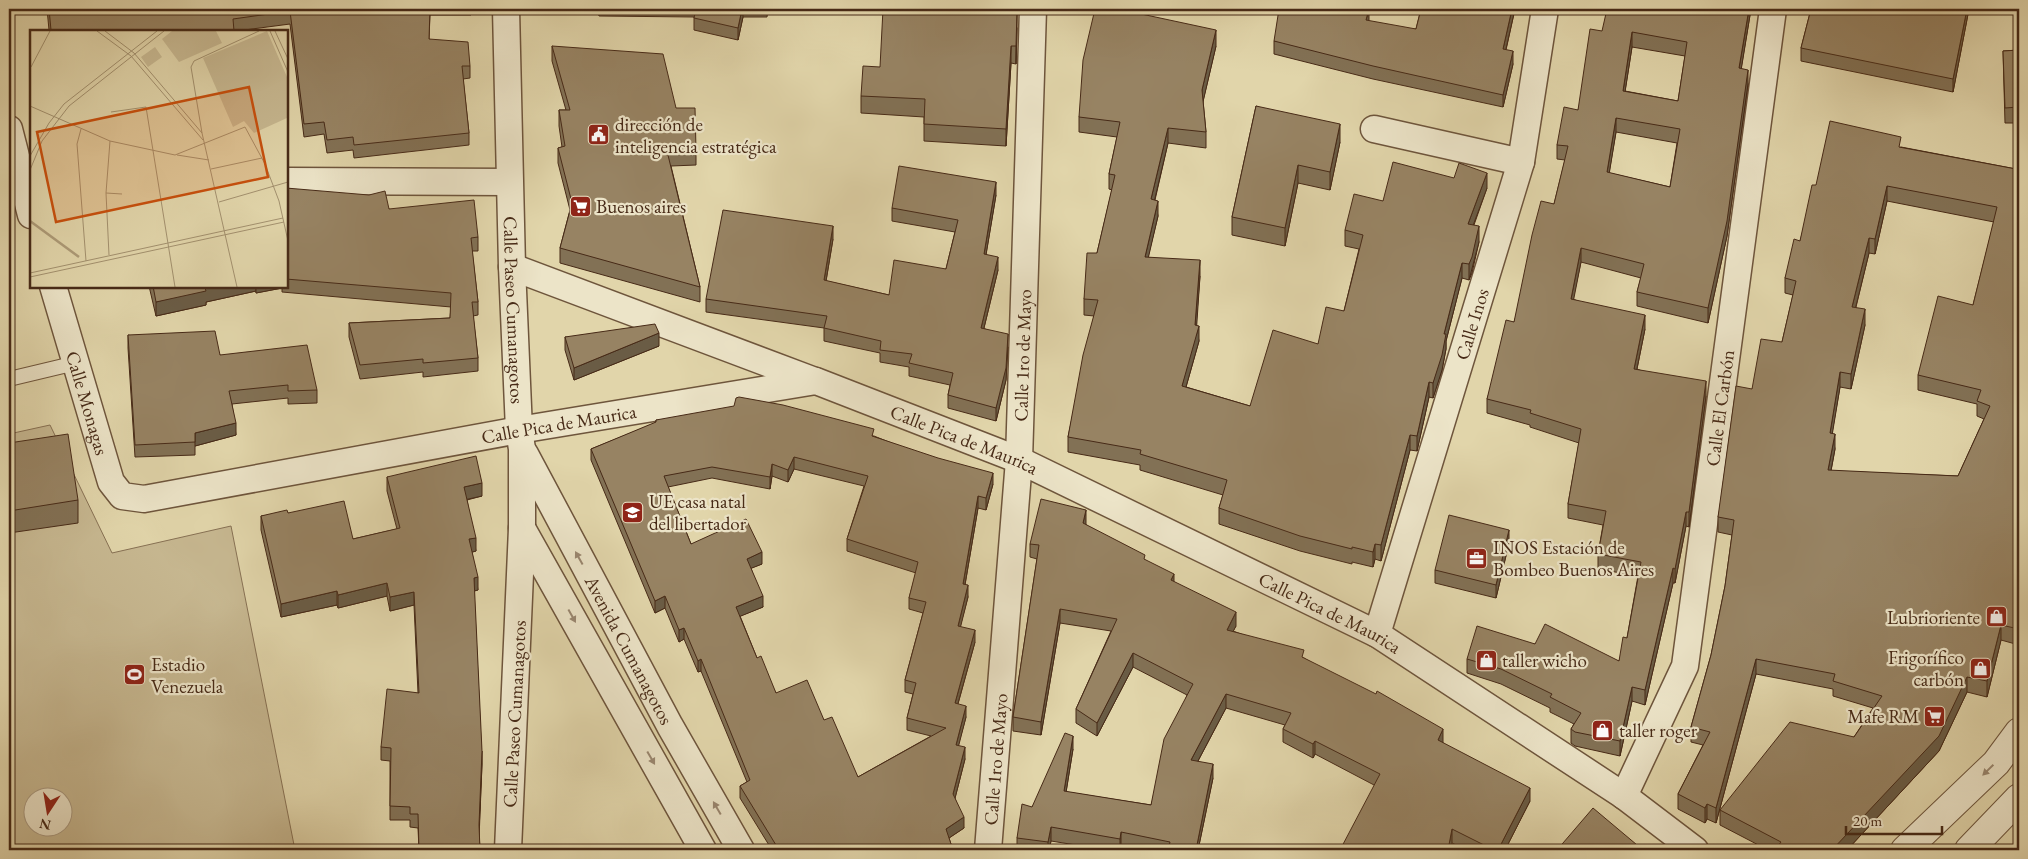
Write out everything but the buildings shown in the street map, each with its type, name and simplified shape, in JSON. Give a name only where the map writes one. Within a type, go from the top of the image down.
[{"type":"street","name":"Calle Paseo Cumanagotos","points":[[506,9],[509,182],[521,440],[522,528],[508,850]]},
{"type":"street","name":"Calle 1ro de Mayo","points":[[988,850],[1019,460],[1033,9]]},
{"type":"street","name":"Calle Inos","points":[[1377,634],[1521,162],[1545,9]]},
{"type":"street","name":"Calle El Carbón","points":[[1624,796],[1685,666],[1773,9]]},
{"type":"street","points":[[9,129],[26,181],[30,208]]},
{"type":"street","points":[[1374,129],[1521,162]]},
{"type":"street","points":[[288,181],[509,182]]},
{"type":"street","points":[[512,267],[816,381]]},
{"type":"street","name":"Calle Monagas","points":[[54,288],[111,482],[122,496],[144,499]]},
{"type":"street","name":"Calle Pica de Maurica","points":[[144,499],[521,440],[816,381],[1019,460],[1377,634],[1624,796],[1695,850]]},
{"type":"street","name":"Avenida Cumanagotos","points":[[521,440],[665,717],[741,850]]},
{"type":"street","name":"Avenida Cumanagotos","points":[[522,528],[703,850]]},
{"type":"street","points":[[1905,850],[1996,763],[2019,732]]},
{"type":"street","points":[[1969,850],[2019,798]]},
{"type":"lane","points":[[9,379],[76,363]]},
{"type":"shaded area","name":"Estadio Venezuela","points":[[50,425],[112,553],[231,526],[295,850],[9,850],[9,434]]},
{"type":"place","name":"dirección de inteligencia estratégica","points":[[599,135]]},
{"type":"place","name":"Buenos aires","points":[[580,206]]},
{"type":"place","name":"UE casa natal del libertador","points":[[633,512]]},
{"type":"place","name":"INOS Estación de Bombeo Buenos Aires","points":[[1477,558]]},
{"type":"place","name":"Lubrioriente","points":[[1996,617]]},
{"type":"place","name":"taller wicho","points":[[1486,660]]},
{"type":"place","name":"Frigorífico carbón","points":[[1980,668]]},
{"type":"place","name":"Estadio Venezuela","points":[[135,675]]},
{"type":"place","name":"Mafe RM","points":[[1935,716]]},
{"type":"place","name":"taller roger","points":[[1603,730]]}]
